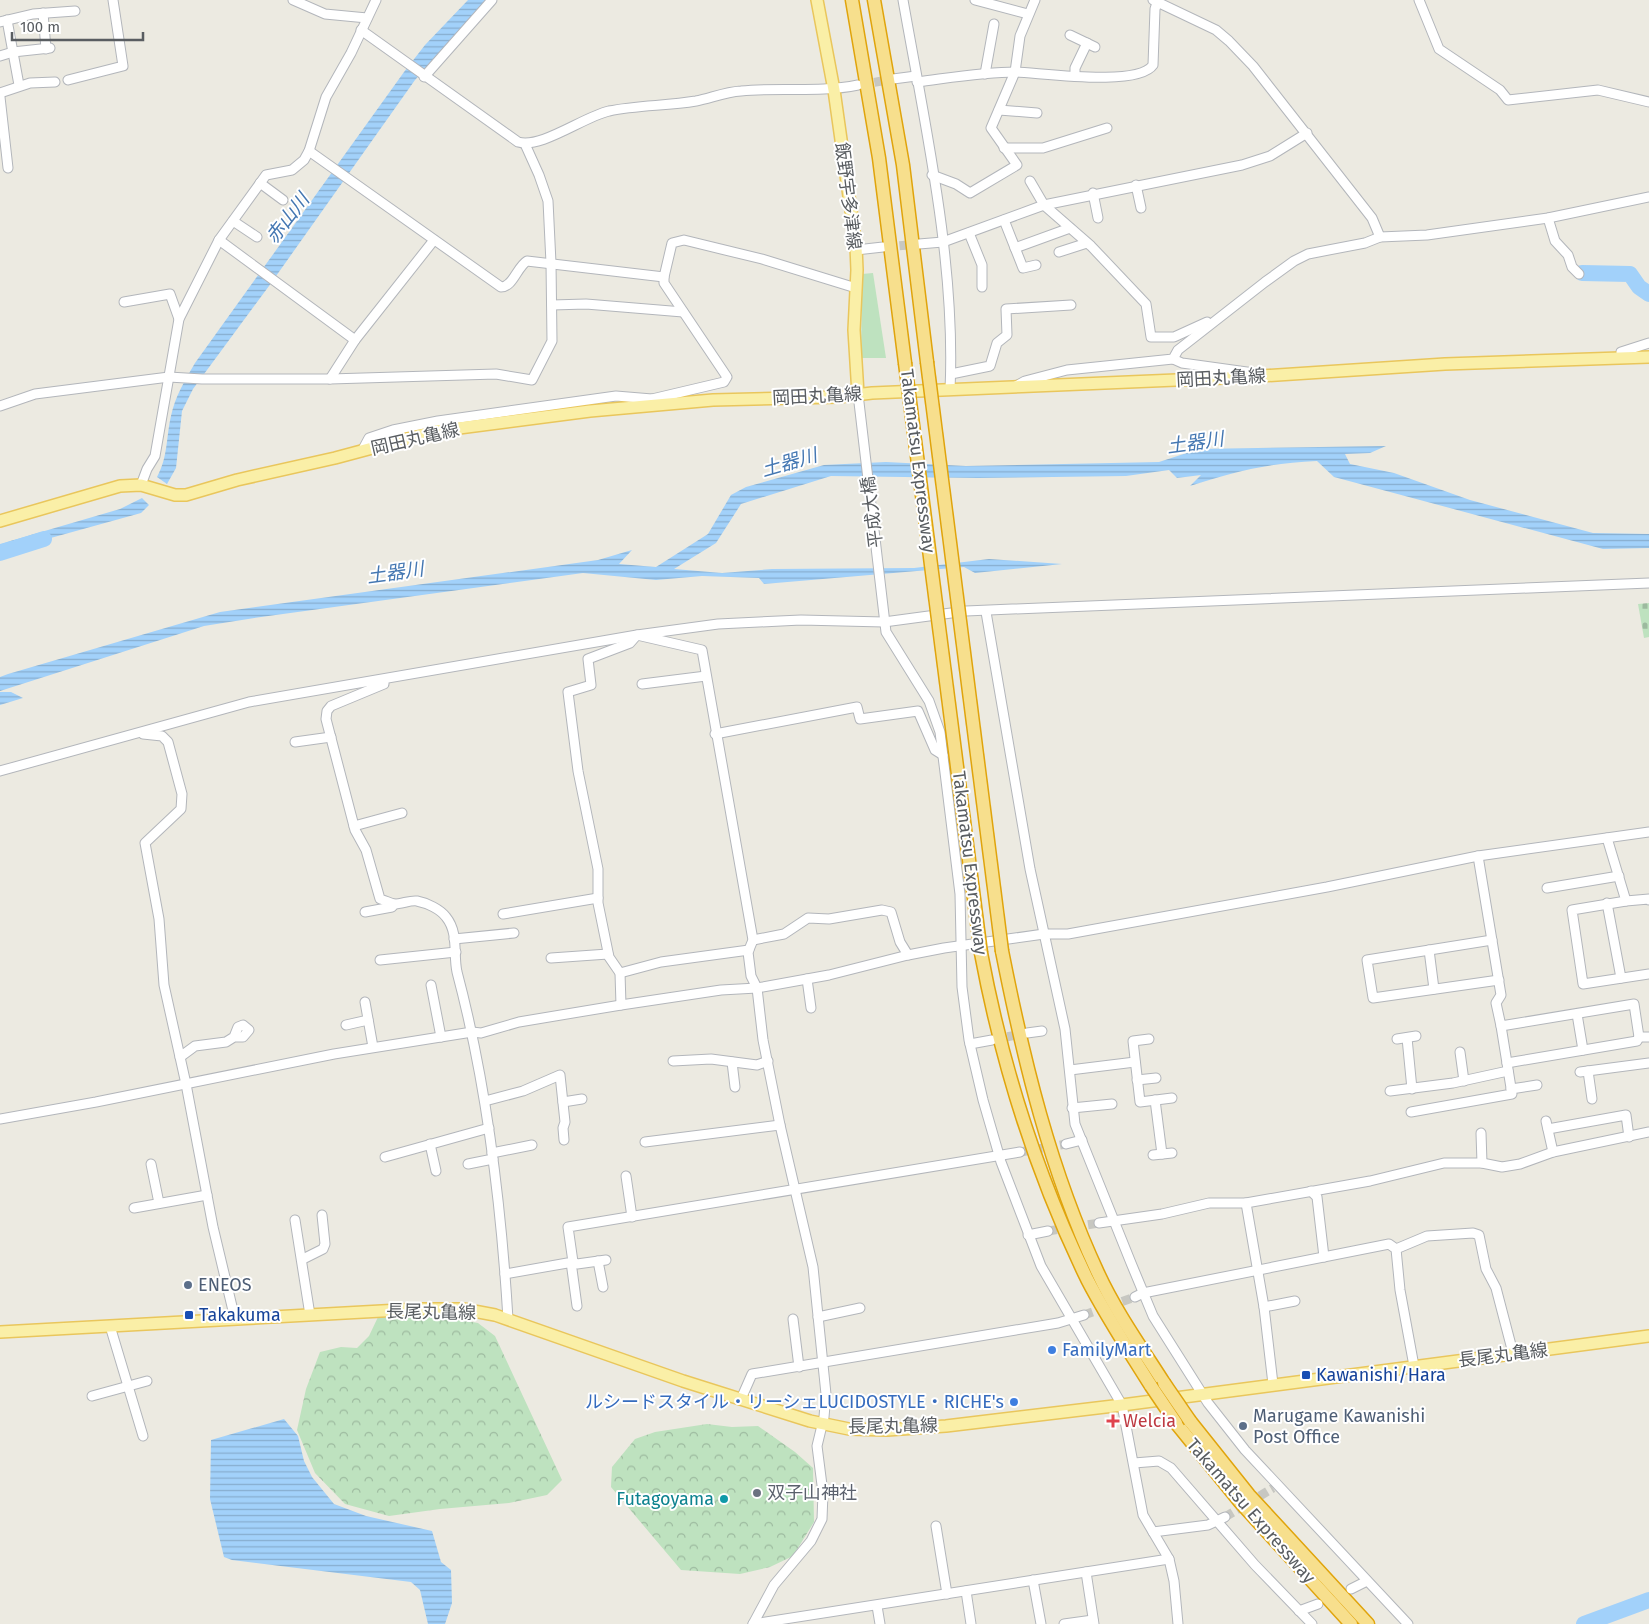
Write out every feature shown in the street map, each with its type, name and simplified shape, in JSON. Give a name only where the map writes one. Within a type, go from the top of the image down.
[{"type":"highway","name":"Takamatsu Expressway","points":[[852,0],[879,158],[981,952],[993,1017],[1007,1069],[1044,1181],[1088,1279],[1120,1337],[1176,1423],[1240,1502],[1351,1624]]},
{"type":"highway","name":"Takamatsu Expressway","points":[[874,0],[903,165],[1002,951],[1030,1082],[1058,1176],[1098,1273],[1129,1330],[1164,1383],[1190,1420],[1249,1495],[1368,1624]]},
{"type":"main road","name":"飯野宇多津線","points":[[817,0],[834,90],[856,250],[854,330],[858,394]]},
{"type":"main road","name":"岡田丸亀線","points":[[0,521],[120,486],[141,485],[176,496],[186,495],[237,480],[362,451],[436,431],[652,402],[1013,388],[1445,364],[1649,357]]},
{"type":"main road","name":"長尾丸亀線","points":[[0,1332],[418,1309],[463,1309],[508,1320],[820,1424],[849,1429],[887,1430],[1122,1405],[1649,1336]]},
{"type":"street","points":[[68,80],[123,66],[113,0]]},
{"type":"street","points":[[293,0],[325,14],[366,18]]},
{"type":"street","points":[[141,485],[147,469],[156,456],[179,320],[219,240],[266,174],[292,170],[300,165],[309,151],[326,97],[376,0]]},
{"type":"street","points":[[424,77],[492,0]]},
{"type":"street","points":[[903,0],[943,242],[952,352],[950,390]]},
{"type":"street","points":[[975,0],[1028,14]]},
{"type":"street","points":[[932,175],[956,184],[970,193],[1017,165],[991,128],[1015,72],[1020,36],[1035,0]]},
{"type":"street","points":[[1419,0],[1439,49],[1500,90],[1508,100],[1598,90],[1649,102]]},
{"type":"street","points":[[894,79],[1015,72],[1075,76],[1114,76],[1144,73],[1154,64],[1156,1],[1216,30],[1253,66],[1372,218],[1380,237]]},
{"type":"street","points":[[19,86],[13,52],[4,21],[43,13],[74,11]]},
{"type":"street","points":[[0,56],[13,52],[48,48],[43,13]]},
{"type":"street","points":[[985,74],[994,24]]},
{"type":"street","points":[[361,30],[424,77],[518,142],[524,144],[539,142],[593,115],[635,105],[697,100],[740,90],[793,88],[817,91],[858,85]]},
{"type":"street","points":[[1070,35],[1091,45],[1075,68],[1075,76]]},
{"type":"street","points":[[8,168],[0,95],[19,86],[55,82]]},
{"type":"street","points":[[999,110],[1037,113]]},
{"type":"street","points":[[1004,148],[1043,148],[1107,128]]},
{"type":"street","points":[[919,244],[943,242],[1044,205],[1093,193],[1242,165],[1270,156],[1307,133]]},
{"type":"street","points":[[0,406],[35,394],[169,377],[202,379],[330,379],[496,374],[532,380],[552,341],[551,263],[548,201],[539,175],[524,144]]},
{"type":"street","points":[[309,151],[501,287],[508,285],[522,264],[527,261],[664,277]]},
{"type":"street","points":[[1030,181],[1044,205],[1087,243],[1146,304],[1152,337],[1174,337],[1219,316]]},
{"type":"street","points":[[260,183],[283,200]]},
{"type":"street","points":[[1136,185],[1141,208]]},
{"type":"street","points":[[1093,193],[1098,218]]},
{"type":"street","points":[[1173,359],[1178,350],[1219,316],[1294,261],[1322,250],[1365,243],[1380,237],[1427,235],[1548,218],[1649,197]]},
{"type":"street","points":[[1548,218],[1555,241],[1568,255],[1572,267],[1579,274]]},
{"type":"street","points":[[1004,220],[1023,268],[1036,265]]},
{"type":"street","points":[[233,221],[257,238]]},
{"type":"street","points":[[1016,248],[1070,228]]},
{"type":"street","points":[[969,233],[982,265],[982,287]]},
{"type":"street","points":[[219,240],[355,340]]},
{"type":"street","points":[[330,379],[355,340],[434,240]]},
{"type":"street","points":[[652,402],[724,382],[727,377],[664,284],[672,243],[684,240],[762,259],[856,288]]},
{"type":"street","points":[[1059,252],[1087,243]]},
{"type":"street","points":[[856,250],[883,247]]},
{"type":"street","points":[[124,302],[170,294],[179,320]]},
{"type":"street","points":[[552,305],[586,304],[683,312]]},
{"type":"street","points":[[950,374],[990,366],[997,343],[1007,335],[1006,309],[1071,305]]},
{"type":"street","points":[[1621,358],[1621,352],[1625,349],[1649,343]]},
{"type":"street","points":[[1013,388],[1025,381],[1067,370],[1173,359],[1182,363],[1270,375]]},
{"type":"street","name":"平成大橋","points":[[858,394],[886,632],[894,648],[929,701],[940,732],[960,894],[962,987],[970,1044],[999,1156],[1041,1266],[1122,1405],[1143,1515],[1169,1559],[1174,1581],[1178,1624]]},
{"type":"street","points":[[0,771],[249,702],[637,635],[736,623],[1649,583]]},
{"type":"street","points":[[986,612],[1030,869],[1064,1028],[1070,1070],[1072,1108],[1082,1140],[1114,1220],[1139,1295],[1201,1394],[1245,1450],[1275,1486],[1408,1624]]},
{"type":"street","points":[[637,635],[702,650],[715,734],[753,940],[749,950],[750,976],[757,988],[780,1126],[813,1267],[826,1394],[824,1417],[820,1424],[817,1446],[824,1493],[822,1520],[812,1542],[774,1585],[753,1624]]},
{"type":"street","points":[[621,1005],[620,973],[608,954],[598,898],[598,869],[578,771],[568,692],[591,685],[588,659],[630,643],[637,635]]},
{"type":"street","points":[[642,684],[706,676]]},
{"type":"street","points":[[384,679],[384,684],[331,706],[327,712],[326,719],[354,826],[366,850],[380,899],[394,904],[416,901],[433,907],[445,916],[452,927],[457,971],[472,1032],[493,1156],[508,1320]]},
{"type":"street","points":[[715,734],[857,707],[860,719],[918,711],[935,750],[943,755]]},
{"type":"street","points":[[138,733],[162,736],[168,742],[182,794],[181,809],[145,843],[159,919],[164,985],[186,1084],[207,1195],[235,1319]]},
{"type":"street","points":[[295,742],[331,737]]},
{"type":"street","points":[[354,826],[402,813]]},
{"type":"street","points":[[0,1118],[373,1047],[472,1032],[481,1033],[519,1022],[621,1005],[721,990],[757,988],[808,979],[908,955],[1044,934],[1068,934],[1096,930],[1327,887],[1478,856],[1649,832]]},
{"type":"street","points":[[1607,838],[1626,901]]},
{"type":"street","points":[[1411,1112],[1512,1094],[1496,1003],[1501,994],[1499,980],[1478,856]]},
{"type":"street","points":[[1547,888],[1619,876]]},
{"type":"street","points":[[503,914],[598,898]]},
{"type":"street","points":[[1649,900],[1608,903],[1572,910],[1583,984],[1649,974]]},
{"type":"street","points":[[1608,903],[1621,978]]},
{"type":"street","points":[[365,912],[392,907],[394,904]]},
{"type":"street","points":[[753,940],[765,940],[784,934],[808,918],[829,919],[882,910],[891,912],[900,942],[908,955]]},
{"type":"street","points":[[454,938],[514,934]]},
{"type":"street","points":[[1492,940],[1367,960],[1373,998],[1499,980]]},
{"type":"street","points":[[620,973],[661,962],[749,950]]},
{"type":"street","points":[[1429,950],[1434,989]]},
{"type":"street","points":[[380,960],[456,952]]},
{"type":"street","points":[[551,958],[608,954]]},
{"type":"street","points":[[808,979],[811,1008]]},
{"type":"street","points":[[431,984],[441,1037]]},
{"type":"street","points":[[365,1002],[373,1047]]},
{"type":"street","points":[[1390,1091],[1464,1081],[1508,1067],[1583,1050],[1637,1041],[1639,1037],[1634,1004],[1501,1026]]},
{"type":"street","points":[[1577,1014],[1583,1050]]},
{"type":"street","points":[[346,1025],[368,1020]]},
{"type":"street","points":[[1027,1033],[1042,1031]]},
{"type":"street","points":[[180,1057],[195,1046],[226,1042],[234,1037]]},
{"type":"street","points":[[1397,1039],[1411,1037],[1412,1089]]},
{"type":"street","points":[[1639,1037],[1649,1037]]},
{"type":"street","points":[[1149,1039],[1133,1041],[1140,1102],[1172,1098]]},
{"type":"street","points":[[970,1044],[992,1040]]},
{"type":"street","points":[[1460,1052],[1464,1081]]},
{"type":"street","points":[[673,1061],[711,1059],[756,1065],[768,1061]]},
{"type":"street","points":[[732,1062],[735,1087]]},
{"type":"street","points":[[1070,1070],[1136,1062]]},
{"type":"street","points":[[1592,1099],[1584,1071],[1630,1070],[1649,1063]]},
{"type":"street","points":[[485,1101],[523,1091],[560,1075],[564,1140]]},
{"type":"street","points":[[1137,1080],[1156,1078]]},
{"type":"street","points":[[1511,1089],[1537,1085]]},
{"type":"street","points":[[563,1102],[582,1099]]},
{"type":"street","points":[[1155,1100],[1157,1154],[1172,1153]]},
{"type":"street","points":[[1072,1108],[1112,1104]]},
{"type":"street","points":[[1553,1152],[1547,1125],[1626,1115],[1628,1137]]},
{"type":"street","points":[[645,1142],[780,1126]]},
{"type":"street","points":[[385,1156],[489,1128]]},
{"type":"street","points":[[1100,1223],[1162,1214],[1209,1203],[1246,1203],[1370,1181],[1444,1163],[1482,1163],[1502,1166],[1520,1164],[1553,1152],[1649,1132]]},
{"type":"street","points":[[1481,1133],[1482,1163]]},
{"type":"street","points":[[1066,1144],[1082,1140]]},
{"type":"street","points":[[430,1144],[436,1171]]},
{"type":"street","points":[[468,1164],[532,1145]]},
{"type":"street","points":[[577,1306],[568,1228],[1020,1152]]},
{"type":"street","points":[[151,1164],[159,1203]]},
{"type":"street","points":[[626,1176],[632,1217]]},
{"type":"street","points":[[1311,1191],[1317,1197],[1324,1257]]},
{"type":"street","points":[[134,1208],[207,1195]]},
{"type":"street","points":[[1246,1203],[1264,1307],[1273,1384]]},
{"type":"street","points":[[302,1259],[323,1249],[325,1244],[322,1215]]},
{"type":"street","points":[[295,1220],[310,1315]]},
{"type":"street","points":[[1028,1235],[1048,1232]]},
{"type":"street","points":[[1396,1249],[1427,1236],[1473,1233],[1479,1235],[1486,1269],[1496,1288],[1513,1353]]},
{"type":"street","points":[[1139,1295],[1389,1244],[1396,1249],[1400,1290],[1414,1366]]},
{"type":"street","points":[[505,1274],[572,1262],[577,1264],[602,1260],[603,1287]]},
{"type":"street","points":[[1264,1307],[1295,1301]]},
{"type":"street","points":[[818,1317],[860,1308]]},
{"type":"street","points":[[741,1399],[752,1374],[1071,1320],[1084,1315]]},
{"type":"street","points":[[794,1319],[799,1366]]},
{"type":"street","points":[[110,1326],[130,1386],[143,1436]]},
{"type":"street","points":[[92,1396],[147,1382]]},
{"type":"street","points":[[1134,1463],[1159,1461],[1166,1464],[1221,1519],[1312,1624]]},
{"type":"street","points":[[1153,1532],[1208,1525],[1221,1519]]},
{"type":"street","points":[[936,1526],[947,1594]]},
{"type":"street","points":[[753,1624],[1169,1559]]},
{"type":"street","points":[[1064,1624],[1094,1622],[1086,1572]]},
{"type":"street","points":[[1033,1580],[1041,1624]]},
{"type":"street","points":[[1351,1589],[1366,1581]]},
{"type":"street","points":[[966,1591],[971,1624]]},
{"type":"street","points":[[1299,1611],[1318,1604]]},
{"type":"street","points":[[877,1606],[880,1624]]},
{"type":"green space","points":[[873,273],[886,358],[861,358],[862,274]]},
{"type":"green space","points":[[1649,603],[1649,637],[1644,638],[1638,604]]},
{"type":"green space","points":[[402,1315],[455,1319],[478,1323],[495,1336],[562,1480],[547,1495],[509,1503],[389,1516],[345,1504],[315,1473],[297,1430],[306,1389],[320,1352],[341,1347],[357,1348],[369,1336],[378,1317]]},
{"type":"green space","points":[[707,1424],[732,1427],[758,1426],[795,1452],[813,1468],[814,1522],[793,1556],[770,1567],[740,1574],[681,1570],[611,1487],[612,1467],[635,1439],[655,1432]]},
{"type":"water","points":[[468,0],[488,0],[415,80],[269,286],[193,389],[182,411],[176,468],[167,484],[157,477],[165,455],[171,416],[178,395],[195,363],[404,72],[425,45]]},
{"type":"water","points":[[1386,446],[1370,453],[1345,454],[1350,464],[1394,473],[1470,500],[1593,533],[1649,534],[1649,548],[1603,549],[1334,477],[1317,461],[1253,469],[1190,486],[1201,475],[1177,478],[1169,470],[1126,476],[978,478],[831,476],[741,504],[716,543],[674,569],[722,573],[772,569],[914,568],[989,559],[1062,564],[975,573],[964,567],[764,584],[759,578],[702,576],[656,580],[583,573],[204,626],[0,691],[0,677],[8,674],[220,612],[598,560],[632,550],[619,564],[656,567],[708,534],[731,495],[746,487],[824,465],[886,462],[966,466],[1159,462],[1199,449]]},
{"type":"water","points":[[142,498],[149,505],[141,513],[0,552],[0,544],[120,509]]},
{"type":"water","points":[[0,692],[11,692],[23,698],[0,705]]},
{"type":"water","points":[[284,1419],[298,1436],[304,1461],[312,1477],[334,1504],[366,1516],[432,1531],[441,1562],[451,1570],[452,1603],[445,1624],[428,1624],[420,1590],[411,1582],[232,1560],[224,1557],[210,1499],[211,1440]]},
{"type":"waterway","name":"赤山川","points":[[1582,273],[1630,274],[1639,287],[1649,294]]},
{"type":"waterway","name":"赤山川","points":[[0,553],[44,539]]},
{"type":"waterway","points":[[1584,1624],[1649,1600]]},
{"type":"tunnel","points":[[861,85],[892,79]]},
{"type":"tunnel","points":[[886,247],[918,244]]},
{"type":"tunnel","points":[[994,1039],[1023,1034]]},
{"type":"tunnel","points":[[1020,1152],[1066,1144]]},
{"type":"tunnel","points":[[1048,1231],[1099,1223]]},
{"type":"tunnel","points":[[1084,1315],[1135,1297]]},
{"type":"tunnel","points":[[1225,1517],[1273,1488]]},
{"type":"place","name":"ENEOS","points":[[188,1285]]},
{"type":"place","name":"Takakuma","points":[[189,1315]]},
{"type":"place","name":"FamilyMart","points":[[1052,1350]]},
{"type":"place","name":"Kawanishi/Hara","points":[[1306,1375]]},
{"type":"place","name":"ルシードスタイル・リーシェLUCIDOSTYLE・RICHE's","points":[[1014,1402]]},
{"type":"place","name":"Welcia","points":[[1113,1421]]},
{"type":"place","name":"Marugame Kawanishi Post Office","points":[[1243,1426]]},
{"type":"place","name":"双子山神社","points":[[757,1493]]},
{"type":"place","name":"Futagoyama","points":[[724,1499]]},
{"type":"water label","name":"土器川","points":[[1195,442]]},
{"type":"water label","name":"土器川","points":[[789,462]]},
{"type":"water label","name":"土器川","points":[[395,572]]}]
